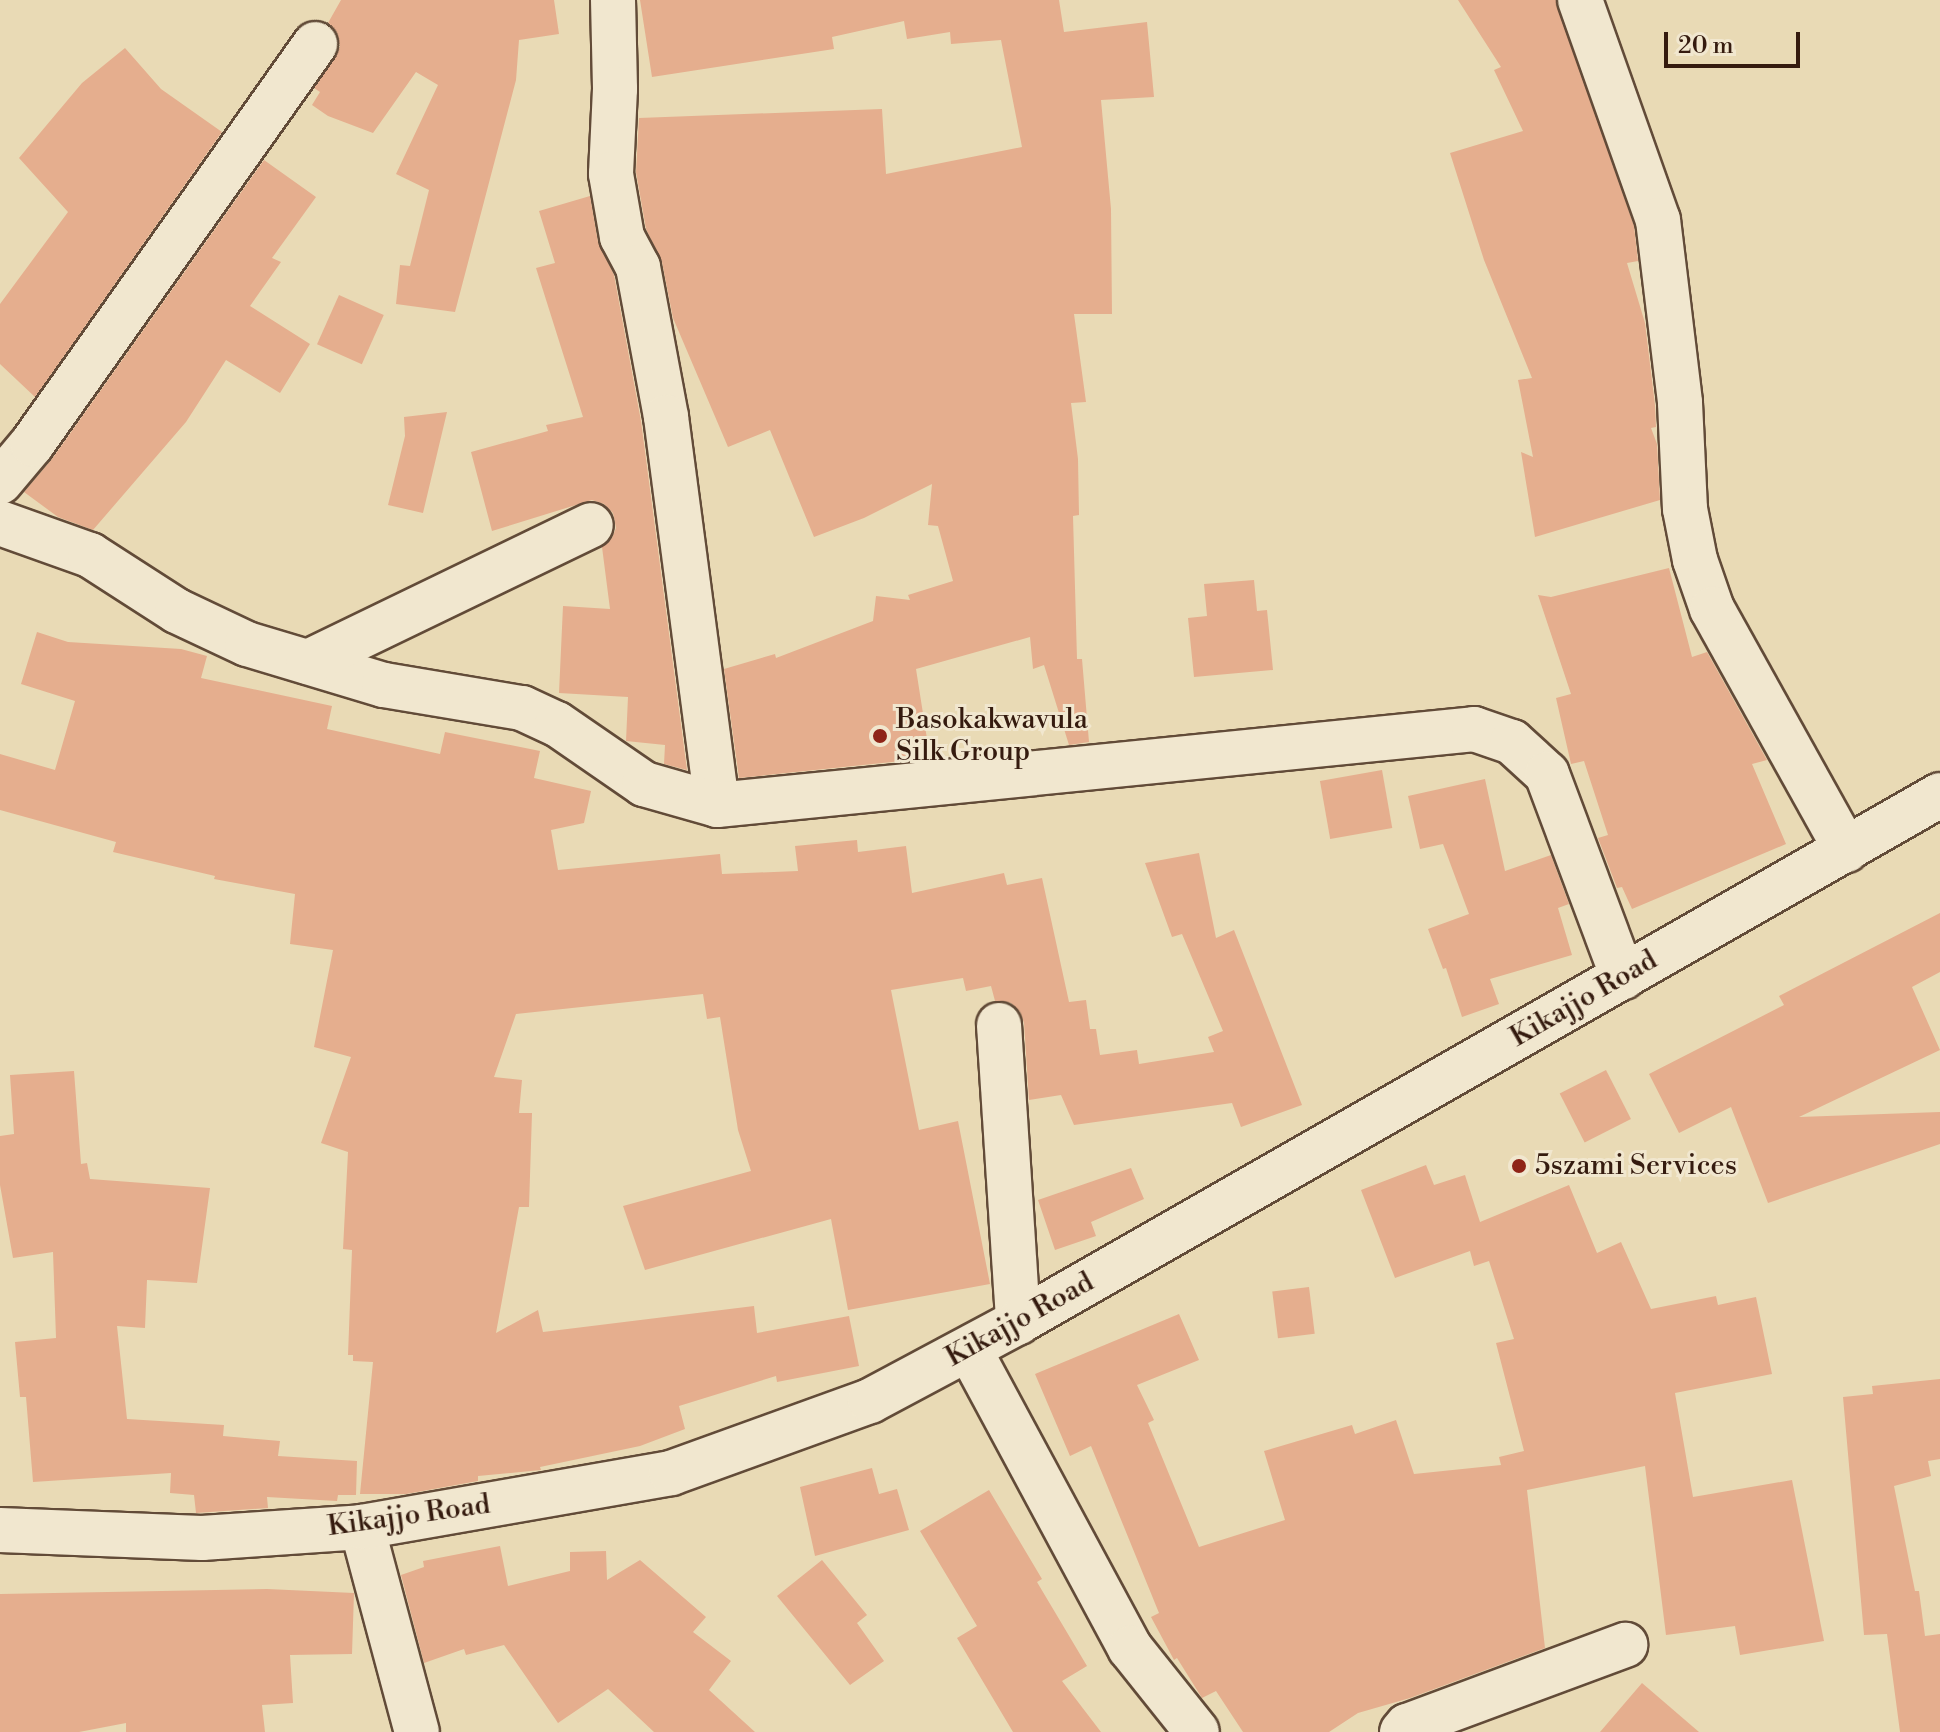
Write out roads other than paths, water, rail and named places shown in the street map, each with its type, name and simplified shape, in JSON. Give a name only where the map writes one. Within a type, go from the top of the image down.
[{"type":"street","points":[[613,0],[615,89],[611,174],[622,237],[638,267],[666,417],[717,805]]},
{"type":"street","points":[[1580,0],[1658,220],[1680,403],[1685,509],[1695,560],[1712,609],[1846,850]]},
{"type":"street","points":[[0,482],[32,444],[315,44]]},
{"type":"street","points":[[0,523],[90,555],[177,611],[247,644],[384,685],[522,708],[557,724],[644,784],[717,805],[1474,729],[1512,742],[1547,774],[1623,977]]},
{"type":"street","points":[[308,662],[591,525]]},
{"type":"street","name":"Kikajjo Road","points":[[0,1530],[202,1538],[362,1527],[671,1473],[870,1401],[1018,1322],[1940,795]]},
{"type":"street","points":[[999,1025],[1018,1322]]},
{"type":"street","points":[[969,1349],[1130,1648],[1197,1732]]},
{"type":"street","points":[[362,1527],[417,1732]]},
{"type":"street","points":[[1402,1732],[1407,1726],[1625,1645]]},
{"type":"place","name":"Basokakwavula Silk Group","points":[[880,736]]},
{"type":"place","name":"5szami Services","points":[[1519,1166]]}]
